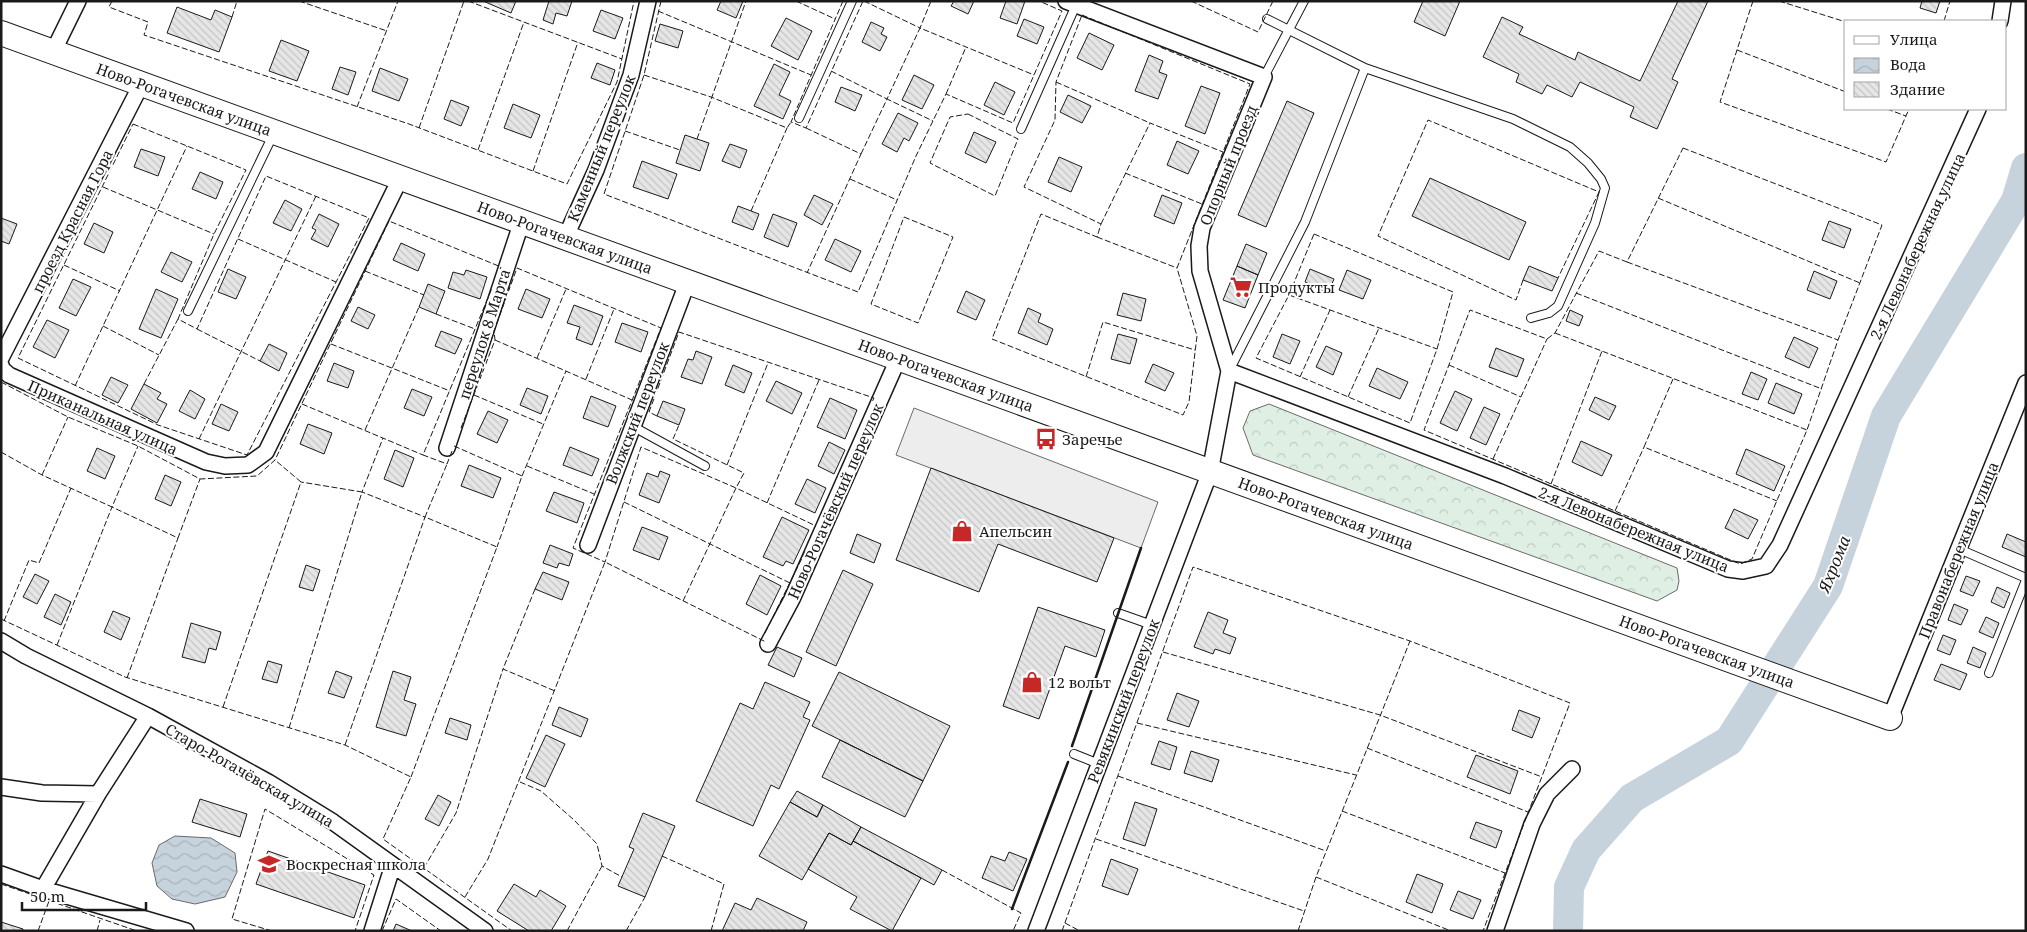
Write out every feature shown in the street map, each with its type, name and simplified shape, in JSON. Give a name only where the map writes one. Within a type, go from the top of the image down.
[{"type":"main road","name":"Ново-Рогачевская улица","points":[[1,33],[566,236],[1882,715]]},
{"type":"street","points":[[53,52],[78,1]]},
{"type":"street","name":"Каменный переулок","points":[[566,236],[596,170],[631,75],[648,1]]},
{"type":"street","points":[[2000,20],[2003,1]]},
{"type":"street","points":[[1071,3],[1264,77]]},
{"type":"street","name":"Опорный проезд","points":[[1229,371],[1200,270],[1199,246],[1202,228],[1264,77]]},
{"type":"street","name":"проезд Красная Гора","points":[[2,364],[142,83]]},
{"type":"street","name":"2-я Левонабережная улица","points":[[1229,371],[1505,476],[1728,569],[1743,571],[1766,566],[1780,545],[1978,110]]},
{"type":"street","name":"Приканальная улица","points":[[2,364],[9,375],[206,462],[225,466],[248,465],[266,452],[401,177]]},
{"type":"street","name":"переулок 8 Марта","points":[[447,448],[522,221]]},
{"type":"street","name":"Волжский переулок","points":[[588,545],[688,281]]},
{"type":"street","name":"Ново-Рогачёвский переулок","points":[[768,644],[792,599],[899,357]]},
{"type":"street","name":"Ревякинский переулок","points":[[1036,931],[1210,472],[1229,371]]},
{"type":"street","name":"Правонабережная улица","points":[[1882,715],[1959,549],[2026,383]]},
{"type":"street","name":"Старо-Рогачёвская улица","points":[[1,640],[26,656],[148,716],[268,782],[333,822],[485,931]]},
{"type":"street","points":[[43,889],[98,794],[148,716]]},
{"type":"street","points":[[1495,931],[1532,824],[1547,794],[1572,769]]},
{"type":"street","points":[[1,787],[42,793],[98,794]]},
{"type":"street","points":[[372,931],[394,865]]},
{"type":"street","points":[[1,874],[43,889],[186,931]]},
{"type":"lane","points":[[799,118],[852,1]]},
{"type":"lane","points":[[1264,77],[1304,1]]},
{"type":"lane","points":[[1021,129],[1071,3]]},
{"type":"lane","points":[[1267,19],[1365,68],[1513,119],[1570,147],[1588,163],[1601,178],[1605,188],[1595,223],[1558,306],[1550,313],[1531,318]]},
{"type":"lane","points":[[1229,371],[1305,222],[1365,68]]},
{"type":"lane","points":[[188,311],[275,131]]},
{"type":"lane","points":[[632,426],[705,466]]},
{"type":"lane","points":[[1959,549],[2026,579],[1990,673]]},
{"type":"lane","points":[[1118,613],[1152,625]]},
{"type":"lane","points":[[1074,754],[1099,764]]},
{"type":"green space","points":[[1269,404],[1677,568],[1679,581],[1677,590],[1657,601],[1253,455],[1243,428],[1250,411]]},
{"type":"shaded area","points":[[914,408],[1158,502],[1141,548],[896,455]]},
{"type":"water","points":[[175,836],[211,838],[235,853],[237,872],[225,897],[195,904],[172,899],[157,886],[152,863],[159,845]]},
{"type":"building","points":[[483,1],[516,1],[511,13]]},
{"type":"building","points":[[549,1],[572,1],[567,16],[556,13],[553,24],[543,20]]},
{"type":"building","points":[[721,1],[743,1],[736,18],[717,10]]},
{"type":"building","points":[[954,1],[974,1],[968,14],[951,6]]},
{"type":"building","points":[[1006,1],[1025,1],[1017,24],[1000,18]]},
{"type":"building","points":[[1423,1],[1460,1],[1445,36],[1414,22]]},
{"type":"building","points":[[1678,1],[1708,1],[1672,79],[1678,82],[1657,129],[1630,117],[1634,107],[1580,82],[1572,97],[1547,85],[1542,94],[1516,82],[1519,74],[1483,57],[1502,17],[1523,27],[1519,34],[1575,60],[1578,52],[1640,81]]},
{"type":"building","points":[[1922,1],[1940,1],[1936,13],[1920,8]]},
{"type":"building","points":[[177,7],[211,20],[215,10],[232,17],[219,52],[167,33]]},
{"type":"building","points":[[601,10],[623,18],[615,39],[593,31]]},
{"type":"building","points":[[786,18],[812,31],[798,60],[771,46]]},
{"type":"building","points":[[1024,19],[1044,27],[1037,44],[1017,36]]},
{"type":"building","points":[[871,22],[884,28],[881,34],[887,37],[880,51],[862,42]]},
{"type":"building","points":[[660,24],[683,31],[678,48],[655,41]]},
{"type":"building","points":[[1089,33],[1114,45],[1102,70],[1077,58]]},
{"type":"building","points":[[281,40],[309,51],[297,81],[269,71]]},
{"type":"building","points":[[1149,55],[1163,61],[1159,72],[1167,75],[1158,99],[1135,91]]},
{"type":"building","points":[[597,63],[615,70],[610,85],[591,78]]},
{"type":"building","points":[[774,64],[790,72],[779,95],[791,101],[783,119],[754,106]]},
{"type":"building","points":[[340,67],[356,72],[348,95],[332,89]]},
{"type":"building","points":[[380,68],[408,79],[399,101],[372,91]]},
{"type":"building","points":[[914,75],[934,85],[922,109],[902,100]]},
{"type":"building","points":[[995,82],[1015,92],[1004,115],[984,105]]},
{"type":"building","points":[[1201,86],[1220,93],[1205,134],[1185,126]]},
{"type":"building","points":[[841,87],[862,95],[855,111],[835,102]]},
{"type":"building","points":[[1068,95],[1091,106],[1082,123],[1060,112]]},
{"type":"building","points":[[451,100],[469,107],[461,126],[444,119]]},
{"type":"building","points":[[1287,101],[1314,113],[1266,227],[1238,215]]},
{"type":"building","points":[[513,104],[540,115],[531,138],[504,128]]},
{"type":"building","points":[[898,113],[918,123],[909,141],[904,138],[897,152],[882,144]]},
{"type":"building","points":[[974,132],[996,142],[986,163],[965,153]]},
{"type":"building","points":[[685,135],[709,143],[700,171],[676,163]]},
{"type":"building","points":[[1177,141],[1199,151],[1188,174],[1167,165]]},
{"type":"building","points":[[730,144],[747,150],[740,168],[722,161]]},
{"type":"building","points":[[141,149],[165,157],[158,176],[134,167]]},
{"type":"building","points":[[1059,157],[1082,167],[1071,192],[1048,182]]},
{"type":"building","points":[[642,161],[677,174],[668,199],[633,187]]},
{"type":"building","points":[[200,172],[223,182],[216,199],[192,189]]},
{"type":"building","points":[[1430,178],[1526,222],[1509,260],[1412,216]]},
{"type":"building","points":[[814,195],[833,204],[822,225],[804,215]]},
{"type":"building","points":[[1162,195],[1182,203],[1174,224],[1154,216]]},
{"type":"building","points":[[285,200],[302,209],[291,231],[273,223]]},
{"type":"building","points":[[738,206],[759,214],[753,230],[732,222]]},
{"type":"building","points":[[319,214],[339,224],[328,247],[311,239],[316,230],[312,228]]},
{"type":"building","points":[[773,214],[797,223],[788,247],[764,237]]},
{"type":"building","points":[[1,218],[17,224],[9,244],[1,241]]},
{"type":"building","points":[[1829,221],[1851,229],[1844,248],[1822,240]]},
{"type":"building","points":[[94,223],[113,232],[104,253],[84,244]]},
{"type":"building","points":[[835,239],[861,251],[851,272],[825,260]]},
{"type":"building","points":[[401,243],[425,254],[418,271],[393,260]]},
{"type":"building","points":[[1246,244],[1267,253],[1258,275],[1237,266]]},
{"type":"building","points":[[171,252],[192,262],[182,282],[161,272]]},
{"type":"building","points":[[1237,266],[1258,275],[1245,308],[1223,300]]},
{"type":"building","points":[[1529,266],[1558,278],[1552,291],[1523,280]]},
{"type":"building","points":[[228,269],[246,277],[236,299],[218,292]]},
{"type":"building","points":[[1310,269],[1334,279],[1328,293],[1305,282]]},
{"type":"building","points":[[466,270],[487,277],[480,299],[448,288],[453,272],[464,275]]},
{"type":"building","points":[[1347,270],[1371,280],[1363,299],[1339,290]]},
{"type":"building","points":[[1814,271],[1837,281],[1830,299],[1807,290]]},
{"type":"building","points":[[73,279],[91,287],[76,316],[59,308]]},
{"type":"building","points":[[428,284],[445,291],[436,314],[419,307]]},
{"type":"building","points":[[156,289],[178,299],[161,338],[139,329]]},
{"type":"building","points":[[526,289],[550,299],[542,318],[518,309]]},
{"type":"building","points":[[966,291],[985,300],[976,320],[957,312]]},
{"type":"building","points":[[1123,293],[1146,299],[1141,321],[1117,315]]},
{"type":"building","points":[[574,305],[603,316],[592,345],[576,339],[580,327],[567,323]]},
{"type":"building","points":[[358,307],[375,315],[368,329],[351,321]]},
{"type":"building","points":[[1028,308],[1041,314],[1038,322],[1053,329],[1047,345],[1018,333]]},
{"type":"building","points":[[1570,310],[1583,316],[1579,326],[1566,321]]},
{"type":"building","points":[[47,320],[69,330],[55,358],[33,347]]},
{"type":"building","points":[[622,323],[648,332],[641,352],[615,342]]},
{"type":"building","points":[[441,331],[462,339],[455,354],[435,346]]},
{"type":"building","points":[[1118,334],[1137,339],[1130,364],[1111,359]]},
{"type":"building","points":[[1282,334],[1300,341],[1290,364],[1273,357]]},
{"type":"building","points":[[1794,337],[1818,348],[1809,368],[1785,357]]},
{"type":"building","points":[[269,344],[287,353],[279,371],[260,361]]},
{"type":"building","points":[[1326,346],[1342,353],[1333,375],[1316,367]]},
{"type":"building","points":[[1496,348],[1524,359],[1517,377],[1489,367]]},
{"type":"building","points":[[696,351],[712,357],[702,384],[681,377],[688,359],[693,360]]},
{"type":"building","points":[[334,363],[354,371],[348,388],[327,381]]},
{"type":"building","points":[[1153,364],[1174,373],[1165,391],[1145,382]]},
{"type":"building","points":[[733,365],[752,373],[744,393],[725,385]]},
{"type":"building","points":[[1377,368],[1408,382],[1400,399],[1369,386]]},
{"type":"building","points":[[1751,372],[1767,379],[1758,400],[1742,394]]},
{"type":"building","points":[[111,377],[128,385],[118,403],[102,395]]},
{"type":"building","points":[[776,381],[802,393],[792,414],[766,401]]},
{"type":"building","points":[[1776,383],[1802,394],[1794,414],[1768,403]]},
{"type":"building","points":[[144,384],[161,393],[157,399],[167,404],[157,423],[131,409]]},
{"type":"building","points":[[527,388],[548,396],[541,414],[520,405]]},
{"type":"building","points":[[412,389],[432,397],[424,416],[404,408]]},
{"type":"building","points":[[190,390],[205,399],[195,419],[179,411]]},
{"type":"building","points":[[1455,391],[1472,399],[1457,431],[1440,423]]},
{"type":"building","points":[[591,396],[616,406],[608,427],[583,418]]},
{"type":"building","points":[[1595,397],[1616,406],[1609,420],[1589,410]]},
{"type":"building","points":[[830,398],[857,410],[845,439],[817,427]]},
{"type":"building","points":[[663,401],[685,409],[679,425],[657,416]]},
{"type":"building","points":[[221,404],[238,412],[229,431],[212,424]]},
{"type":"building","points":[[1484,407],[1500,414],[1486,445],[1470,438]]},
{"type":"building","points":[[488,411],[508,420],[497,443],[477,434]]},
{"type":"building","points":[[308,424],[332,433],[324,454],[300,444]]},
{"type":"building","points":[[1581,441],[1612,455],[1602,476],[1572,462]]},
{"type":"building","points":[[829,442],[845,450],[834,474],[818,466]]},
{"type":"building","points":[[570,447],[599,459],[592,476],[563,465]]},
{"type":"building","points":[[97,448],[115,456],[105,479],[87,471]]},
{"type":"building","points":[[1746,449],[1785,466],[1774,491],[1736,474]]},
{"type":"building","points":[[395,450],[414,458],[403,487],[384,479]]},
{"type":"building","points":[[469,465],[501,478],[493,498],[461,486]]},
{"type":"building","points":[[931,468],[1114,538],[1097,582],[998,544],[979,592],[896,560]]},
{"type":"building","points":[[660,471],[670,475],[659,503],[639,495],[647,473],[658,477]]},
{"type":"building","points":[[165,475],[181,482],[171,506],[155,499]]},
{"type":"building","points":[[807,479],[826,488],[815,513],[795,504]]},
{"type":"building","points":[[554,492],[584,503],[577,523],[546,511]]},
{"type":"building","points":[[1734,509],[1758,520],[1748,539],[1725,528]]},
{"type":"building","points":[[782,517],[809,530],[793,564],[786,561],[783,566],[763,557]]},
{"type":"building","points":[[642,527],[668,537],[659,560],[633,550]]},
{"type":"building","points":[[857,534],[881,544],[874,563],[850,553]]},
{"type":"building","points":[[2007,534],[2026,542],[2026,557],[2002,547]]},
{"type":"building","points":[[550,545],[573,554],[569,566],[559,563],[557,568],[543,563]]},
{"type":"building","points":[[306,565],[320,570],[313,591],[299,587]]},
{"type":"building","points":[[843,570],[873,584],[836,666],[806,652]]},
{"type":"building","points":[[543,572],[569,582],[562,600],[535,589]]},
{"type":"building","points":[[35,574],[49,581],[37,604],[23,597]]},
{"type":"building","points":[[760,575],[781,586],[767,615],[746,604]]},
{"type":"building","points":[[1966,576],[1980,581],[1973,596],[1960,591]]},
{"type":"building","points":[[1997,587],[2010,593],[2004,608],[1991,602]]},
{"type":"building","points":[[55,594],[71,602],[61,625],[44,617]]},
{"type":"building","points":[[1954,604],[1968,610],[1961,625],[1948,620]]},
{"type":"building","name":"12 вольт","points":[[1038,607],[1105,630],[1096,657],[1065,646],[1039,719],[1003,706]]},
{"type":"building","points":[[113,611],[130,618],[121,640],[104,632]]},
{"type":"building","points":[[1208,612],[1228,620],[1223,633],[1236,638],[1230,654],[1215,649],[1213,654],[1194,647]]},
{"type":"building","points":[[1986,617],[1999,623],[1993,638],[1979,632]]},
{"type":"building","points":[[191,623],[221,632],[216,650],[209,648],[205,663],[182,657]]},
{"type":"building","points":[[1943,635],[1956,640],[1950,655],[1937,650]]},
{"type":"building","points":[[777,647],[802,658],[794,677],[768,665]]},
{"type":"building","points":[[1973,647],[1986,653],[1980,668],[1967,663]]},
{"type":"building","points":[[268,661],[282,665],[277,683],[262,679]]},
{"type":"building","points":[[1941,664],[1967,674],[1960,690],[1934,680]]},
{"type":"building","points":[[336,671],[352,677],[344,698],[328,693]]},
{"type":"building","points":[[393,671],[411,677],[404,700],[416,704],[406,736],[376,727]]},
{"type":"building","points":[[839,672],[950,726],[923,781],[812,726]]},
{"type":"building","points":[[765,682],[810,702],[803,717],[810,720],[779,789],[771,785],[753,826],[696,801],[740,703],[753,709]]},
{"type":"building","points":[[1177,693],[1199,701],[1189,727],[1167,720]]},
{"type":"building","points":[[559,707],[588,719],[581,737],[552,725]]},
{"type":"building","points":[[1519,710],[1540,718],[1532,738],[1512,730]]},
{"type":"building","points":[[450,718],[471,725],[467,740],[445,733]]},
{"type":"building","points":[[546,735],[565,744],[545,787],[526,778]]},
{"type":"building","points":[[840,740],[923,781],[905,817],[822,777]]},
{"type":"building","points":[[1159,741],[1177,747],[1170,770],[1151,764]]},
{"type":"building","points":[[1191,751],[1219,760],[1212,782],[1184,773]]},
{"type":"building","points":[[1476,755],[1518,771],[1510,794],[1467,777]]},
{"type":"building","points":[[797,791],[823,805],[817,817],[790,802]]},
{"type":"building","points":[[438,795],[451,802],[439,826],[425,819]]},
{"type":"building","points":[[200,799],[247,814],[240,837],[192,822]]},
{"type":"building","points":[[790,802],[817,817],[823,805],[861,827],[851,845],[829,833],[802,880],[759,856]]},
{"type":"building","points":[[1135,802],[1157,809],[1145,846],[1123,839]]},
{"type":"building","points":[[643,813],[675,826],[645,897],[618,886],[634,849],[629,847]]},
{"type":"building","points":[[1476,822],[1502,831],[1496,848],[1470,838]]},
{"type":"building","points":[[861,827],[942,870],[934,885],[853,841]]},
{"type":"building","points":[[829,833],[851,845],[853,841],[921,878],[892,931],[850,909],[857,897],[808,869]]},
{"type":"building","points":[[268,851],[365,885],[354,918],[256,884]]},
{"type":"building","points":[[1009,852],[1027,859],[1013,891],[982,878],[991,856],[1005,861]]},
{"type":"building","points":[[1111,859],[1138,869],[1128,895],[1102,886]]},
{"type":"building","points":[[1417,874],[1443,884],[1432,913],[1406,902]]},
{"type":"building","points":[[514,884],[536,897],[540,890],[566,906],[551,931],[529,931],[497,911]]},
{"type":"building","points":[[1458,891],[1481,900],[1473,919],[1450,910]]},
{"type":"building","points":[[757,898],[807,922],[803,931],[722,931],[735,903],[751,910]]},
{"type":"building","points":[[1,922],[23,929],[23,931],[1,931]]},
{"type":"building","points":[[396,924],[412,931],[393,931]]},
{"type":"waterway","name":"Яхрома","points":[[1568,931],[1569,887],[1586,850],[1632,798],[1729,741],[1828,586],[1886,416],[2016,201],[2026,168]]},
{"type":"fence","points":[[112,1],[109,7],[148,22],[144,35],[409,124],[567,184],[617,82],[634,1]]},
{"type":"fence","points":[[232,17],[237,1]]},
{"type":"fence","points":[[299,1],[387,31]]},
{"type":"fence","points":[[357,107],[398,1]]},
{"type":"fence","points":[[419,128],[464,1]]},
{"type":"fence","points":[[468,1],[622,59]]},
{"type":"fence","points":[[661,1],[644,75],[604,194],[858,292],[916,156],[946,94],[1013,123],[1062,11],[1039,1]]},
{"type":"fence","points":[[697,139],[746,1]]},
{"type":"fence","points":[[796,1],[835,19]]},
{"type":"fence","points":[[843,1],[791,122],[806,128],[863,1]]},
{"type":"fence","points":[[864,1],[920,28],[931,1]]},
{"type":"fence","points":[[1191,1],[1258,32],[1273,1]]},
{"type":"fence","points":[[1753,1],[1720,102],[1886,162],[1909,110]]},
{"type":"fence","points":[[1779,1],[1844,21]]},
{"type":"fence","points":[[1944,20],[1950,1]]},
{"type":"fence","points":[[658,11],[811,75]]},
{"type":"fence","points":[[1082,15],[1250,84],[1177,268],[1197,336],[1189,402],[1183,415],[992,339],[1041,214],[1097,237],[1101,224],[1024,187],[1055,120],[1056,82],[1082,15]]},
{"type":"fence","points":[[478,150],[524,22]]},
{"type":"fence","points":[[831,71],[887,99],[920,28],[1034,75]]},
{"type":"fence","points":[[533,171],[578,42]]},
{"type":"fence","points":[[946,94],[966,47]]},
{"type":"fence","points":[[1737,50],[1844,91]]},
{"type":"fence","points":[[644,75],[711,97],[787,128],[791,122]]},
{"type":"fence","points":[[1056,82],[1150,123]]},
{"type":"fence","points":[[861,154],[887,99],[933,121]]},
{"type":"fence","points":[[1890,110],[1906,116]]},
{"type":"fence","points":[[968,114],[1018,139],[995,196],[930,163],[950,117],[968,114]]},
{"type":"fence","points":[[1523,280],[1516,300],[1378,236],[1428,120],[1599,192],[1558,278]]},
{"type":"fence","points":[[1101,224],[1150,123],[1223,152]]},
{"type":"fence","points":[[133,124],[246,170],[214,234],[178,319],[197,329],[266,176],[369,218],[247,455],[158,425],[18,358],[133,124]]},
{"type":"fence","points":[[751,211],[787,128]]},
{"type":"fence","points":[[806,128],[861,154],[807,273]]},
{"type":"fence","points":[[625,131],[680,150]]},
{"type":"fence","points":[[75,386],[187,146]]},
{"type":"fence","points":[[1683,148],[1882,225],[1838,340],[1807,430],[1752,559],[1740,564],[1424,430],[1470,310],[1547,339],[1555,333],[1599,251],[1627,262],[1683,148]]},
{"type":"fence","points":[[1125,173],[1202,204]]},
{"type":"fence","points":[[850,179],[897,200]]},
{"type":"fence","points":[[103,187],[214,234]]},
{"type":"fence","points":[[199,439],[316,196]]},
{"type":"fence","points":[[1658,198],[1860,283]]},
{"type":"fence","points":[[904,217],[953,237],[918,323],[871,304],[904,217]]},
{"type":"fence","points":[[1,382],[68,417],[138,446],[200,479],[257,476],[275,460],[389,221],[501,267],[500,269]]},
{"type":"fence","points":[[1314,234],[1453,292],[1437,349],[1410,423],[1256,358],[1289,295],[1314,234]]},
{"type":"fence","points":[[1097,237],[1177,268]]},
{"type":"fence","points":[[238,239],[336,282]]},
{"type":"fence","points":[[1627,262],[1838,340]]},
{"type":"fence","points":[[64,265],[120,291]]},
{"type":"fence","points":[[461,428],[495,340],[494,331],[517,268],[661,328],[573,548],[605,562],[641,447],[736,488],[744,473],[673,439],[679,425]]},
{"type":"fence","points":[[365,271],[424,295]]},
{"type":"fence","points":[[452,451],[447,464],[423,455],[492,288]]},
{"type":"fence","points":[[537,358],[566,289]]},
{"type":"fence","points":[[1576,293],[1822,389]]},
{"type":"fence","points":[[1289,295],[1437,349]]},
{"type":"fence","points":[[365,430],[419,307]]},
{"type":"fence","points":[[586,379],[614,309]]},
{"type":"fence","points":[[1300,377],[1330,310]]},
{"type":"fence","points":[[436,314],[475,329]]},
{"type":"fence","points":[[144,384],[178,319]]},
{"type":"fence","points":[[1086,377],[1103,322],[1195,350]]},
{"type":"fence","points":[[103,326],[159,355]]},
{"type":"fence","points":[[1348,397],[1379,328]]},
{"type":"fence","points":[[197,329],[260,361]]},
{"type":"fence","points":[[657,416],[649,412],[679,332],[874,398],[872,402]]},
{"type":"fence","points":[[1555,333],[1807,430]]},
{"type":"fence","points":[[1493,459],[1547,339]]},
{"type":"fence","points":[[495,340],[632,400]]},
{"type":"fence","points":[[331,344],[450,391]]},
{"type":"fence","points":[[1551,484],[1602,351]]},
{"type":"fence","points":[[727,465],[768,363]]},
{"type":"fence","points":[[1449,365],[1521,397]]},
{"type":"fence","points":[[522,476],[566,371]]},
{"type":"fence","points":[[1673,379],[1644,447],[1777,501]]},
{"type":"fence","points":[[767,503],[819,380]]},
{"type":"fence","points":[[474,395],[543,424]]},
{"type":"fence","points":[[302,404],[423,455]]},
{"type":"fence","points":[[42,475],[68,417]]},
{"type":"fence","points":[[345,745],[425,517],[362,492],[383,438]]},
{"type":"fence","points":[[1,452],[42,475],[112,507],[138,446]]},
{"type":"fence","points":[[454,446],[522,476],[497,547]]},
{"type":"fence","points":[[1615,511],[1644,447]]},
{"type":"fence","points":[[223,707],[301,482],[275,460]]},
{"type":"fence","points":[[411,777],[497,547],[425,517],[447,464]]},
{"type":"fence","points":[[527,466],[594,494]]},
{"type":"fence","points":[[57,645],[112,507],[178,538],[200,479]]},
{"type":"fence","points":[[289,728],[362,492],[301,482]]},
{"type":"fence","points":[[4,621],[29,560],[39,563],[71,488]]},
{"type":"fence","points":[[683,601],[736,488],[816,526]]},
{"type":"fence","points":[[624,502],[790,583]]},
{"type":"fence","points":[[127,678],[178,538]]},
{"type":"fence","points":[[765,633],[806,550]]},
{"type":"fence","points":[[465,897],[488,859],[605,562],[766,642]]},
{"type":"fence","points":[[1062,931],[1193,567],[1410,641],[1570,703],[1483,931]]},
{"type":"fence","points":[[535,589],[503,669],[555,691]]},
{"type":"fence","points":[[1,619],[125,677],[345,745],[411,777],[383,839],[512,931]]},
{"type":"fence","points":[[1298,931],[1316,877],[1410,641]]},
{"type":"fence","points":[[1163,652],[1380,715],[1542,777]]},
{"type":"fence","points":[[424,868],[456,813],[503,669]]},
{"type":"fence","points":[[1137,723],[1356,775]]},
{"type":"fence","points":[[1367,748],[1528,812]]},
{"type":"fence","points":[[1118,776],[1326,851]]},
{"type":"fence","points":[[520,782],[541,791],[574,820],[597,844],[602,866],[622,877]]},
{"type":"fence","points":[[272,931],[232,919],[265,809],[374,875],[355,931]]},
{"type":"fence","points":[[1342,811],[1505,873]]},
{"type":"fence","points":[[1096,839],[1304,911]]},
{"type":"fence","points":[[662,856],[724,884],[711,931]]},
{"type":"fence","points":[[567,931],[602,866]]},
{"type":"fence","points":[[942,870],[1021,913],[1013,931]]},
{"type":"fence","points":[[1316,877],[1451,931]]},
{"type":"fence","points":[[1,884],[137,931]]},
{"type":"fence","points":[[626,931],[645,897]]},
{"type":"fence","points":[[382,931],[396,899],[441,931]]},
{"type":"fence","points":[[38,931],[49,901]]},
{"type":"fence","points":[[97,931],[100,920]]},
{"type":"fence","points":[[1065,923],[1080,931]]},
{"type":"wall","points":[[1072,746],[1141,548]]},
{"type":"wall","points":[[1012,909],[1068,762]]},
{"type":"place","name":"Продукты","points":[[1241,287]]},
{"type":"place","name":"Заречье","points":[[1046,439]]},
{"type":"place","name":"Апельсин","points":[[962,531]]},
{"type":"place","name":"12 вольт","points":[[1032,682]]},
{"type":"place","name":"Воскресная школа","points":[[269,864]]}]
